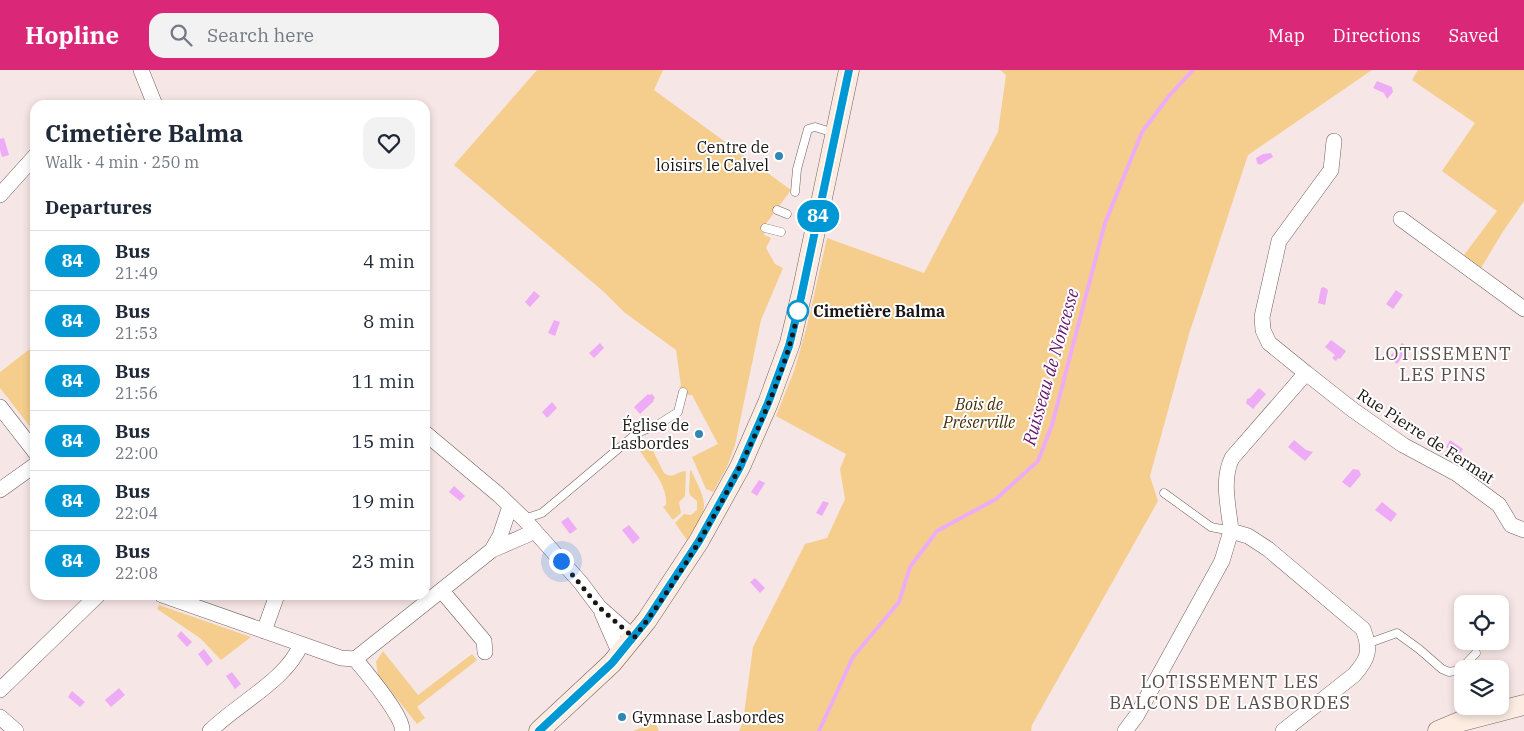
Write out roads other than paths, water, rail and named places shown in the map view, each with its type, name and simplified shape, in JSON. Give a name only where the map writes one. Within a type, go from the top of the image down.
[{"type":"street","points":[[141,70],[153,100]]},
{"type":"street","points":[[539,731],[593,682],[634,638],[699,541],[740,467],[784,361],[797,315],[849,70]]},
{"type":"street","name":"Rue Pierre de Fermat","points":[[1334,141],[1331,170],[1279,241],[1262,317],[1262,330],[1269,343],[1353,410],[1403,445],[1440,463],[1457,474],[1499,505],[1511,525],[1524,530]]},
{"type":"street","points":[[0,195],[30,162]]},
{"type":"street","points":[[1401,219],[1524,309]]},
{"type":"street","points":[[1125,731],[1137,715],[1222,561],[1231,531],[1227,498],[1227,467],[1232,458],[1306,372]]},
{"type":"street","points":[[0,407],[30,446]]},
{"type":"street","points":[[430,438],[512,508],[581,583],[599,607],[634,638]]},
{"type":"street","points":[[0,490],[30,469]]},
{"type":"street","points":[[492,550],[500,536],[508,512],[512,508]]},
{"type":"street","points":[[176,600],[341,658],[355,659],[492,550],[529,534],[529,525]]},
{"type":"street","points":[[1231,531],[1248,536],[1268,549],[1366,636],[1368,654],[1354,675],[1283,731]]},
{"type":"street","points":[[442,591],[484,641],[485,652]]},
{"type":"street","points":[[0,690],[93,600]]},
{"type":"street","points":[[264,631],[270,602]]},
{"type":"street","points":[[599,607],[620,654]]},
{"type":"street","points":[[210,731],[286,669],[302,644]]},
{"type":"street","points":[[355,659],[398,715],[403,727],[402,731]]},
{"type":"street","points":[[1438,731],[1462,721],[1524,705]]},
{"type":"street","points":[[0,717],[16,731]]},
{"type":"lane","points":[[795,192],[797,169],[808,129],[815,127],[836,134]]},
{"type":"lane","points":[[777,210],[787,214]]},
{"type":"lane","points":[[765,228],[781,232]]},
{"type":"lane","points":[[529,525],[637,433],[659,424],[678,412],[684,392]]},
{"type":"lane","points":[[1164,493],[1211,527],[1231,531]]},
{"type":"lane","points":[[1366,636],[1397,633],[1419,649],[1442,670],[1449,672],[1460,670],[1476,653]]},
{"type":"waterway","name":"Ruisseau de Noncesse","points":[[819,731],[853,657],[899,602],[910,567],[937,531],[996,499],[1038,461],[1052,425],[1105,223],[1142,132],[1169,96],[1193,70]]},
{"type":"place","name":"Centre de loisirs le Calvel","points":[[779,156]]},
{"type":"place","name":"Cimetière Balma","points":[[798,311]]},
{"type":"place","name":"Église de Lasbordes","points":[[699,434]]},
{"type":"place","name":"Gymnase Lasbordes","points":[[622,717]]},
{"type":"district","name":"LOTISSEMENT LES PINS","points":[[1443,364]]},
{"type":"district","name":"LOTISSEMENT LES BALCONS DE LASBORDES","points":[[1230,692]]},
{"type":"park label","name":"Bois de Préserville","points":[[979,413]]}]
